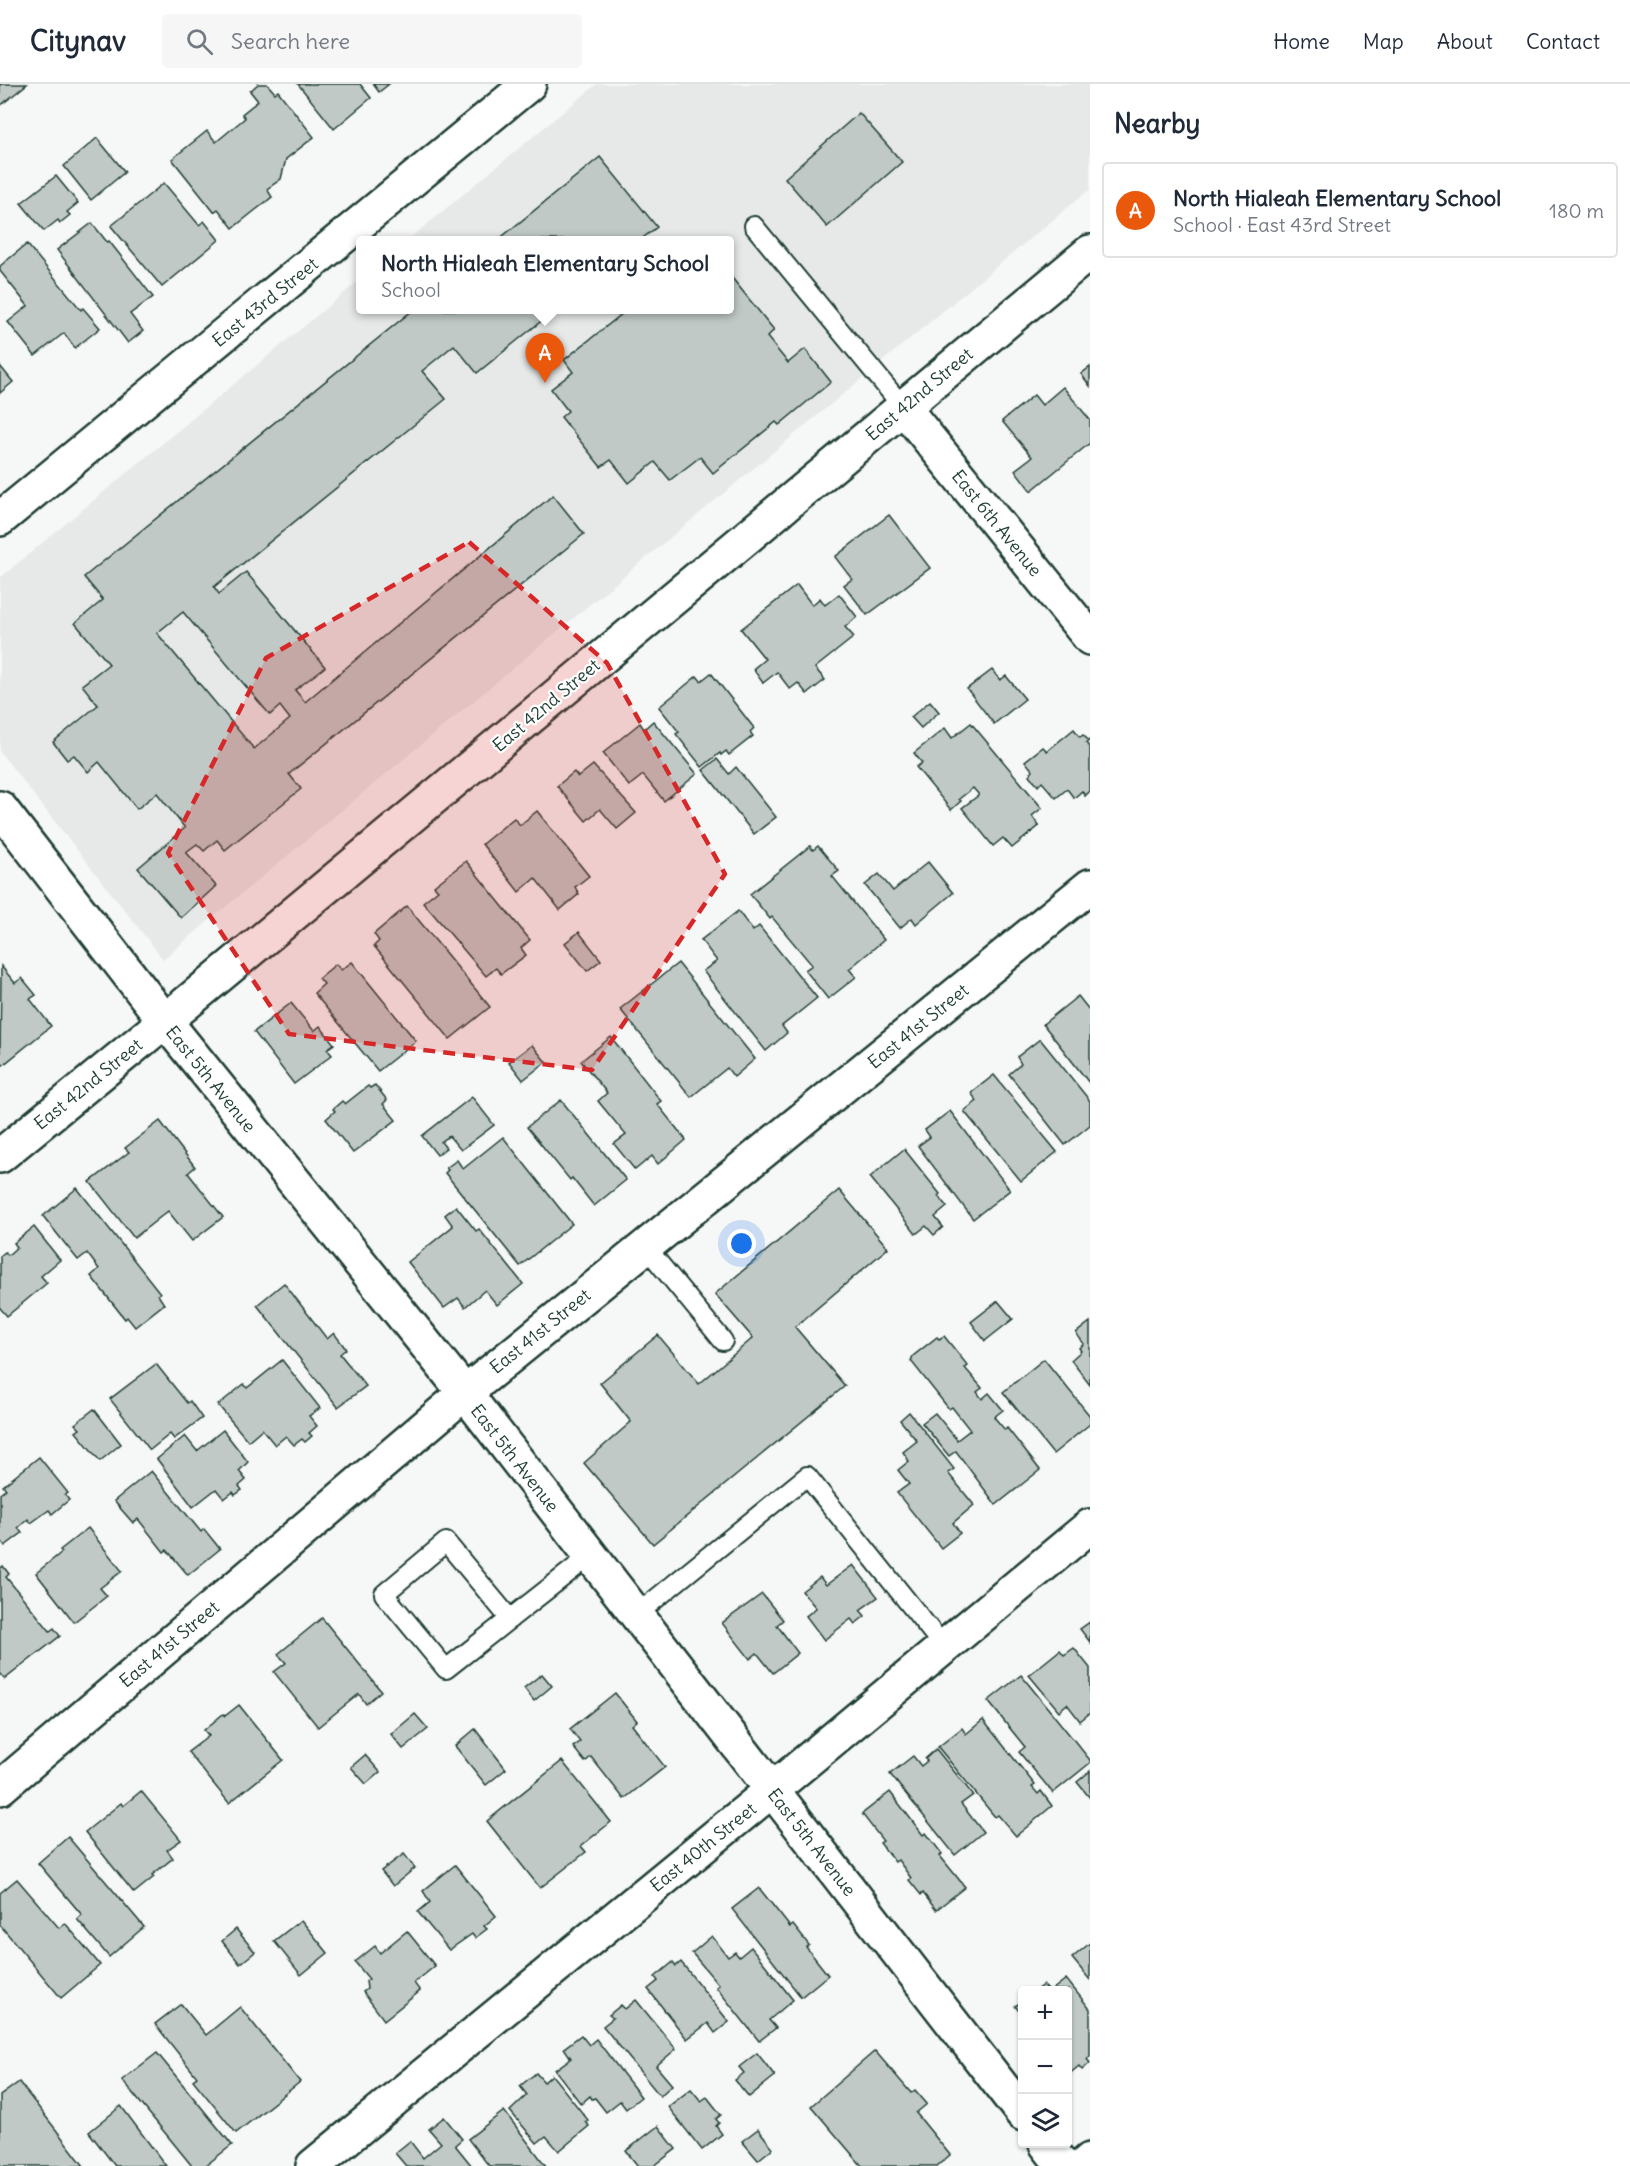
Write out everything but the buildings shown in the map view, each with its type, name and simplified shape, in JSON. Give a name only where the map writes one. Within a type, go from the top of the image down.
[{"type":"street","name":"East 43rd Street","points":[[0,519],[529,84]]},
{"type":"street","name":"East 42nd Street","points":[[0,1156],[1090,252]]},
{"type":"street","name":"East 6th Avenue","points":[[903,407],[1090,638]]},
{"type":"street","name":"East 5th Avenue","points":[[0,808],[165,1021],[465,1393],[1018,2108]]},
{"type":"street","name":"East 41st Street","points":[[0,1788],[465,1393],[1090,886]]},
{"type":"street","name":"East 40th Street","points":[[313,2166],[772,1791],[1090,1526]]},
{"type":"street","points":[[1049,2148],[1063,2166]]},
{"type":"street","points":[[1083,2166],[1090,2160]]},
{"type":"lane","points":[[754,226],[903,407]]},
{"type":"lane","points":[[645,1246],[723,1341]]},
{"type":"lane","points":[[636,1615],[807,1476],[944,1647]]},
{"type":"lane","points":[[510,1619],[446,1542],[384,1594],[446,1670],[591,1555]]},
{"type":"highlighted area","points":[[469,542],[607,663],[725,874],[592,1070],[289,1034],[168,853],[266,658]]},
{"type":"shaded area","points":[[597,84],[1090,84],[1090,189],[163,959],[0,752],[0,578],[356,283],[356,314],[734,314],[734,236],[413,236]]},
{"type":"place","name":"North Hialeah Elementary School","points":[[545,383]]}]
